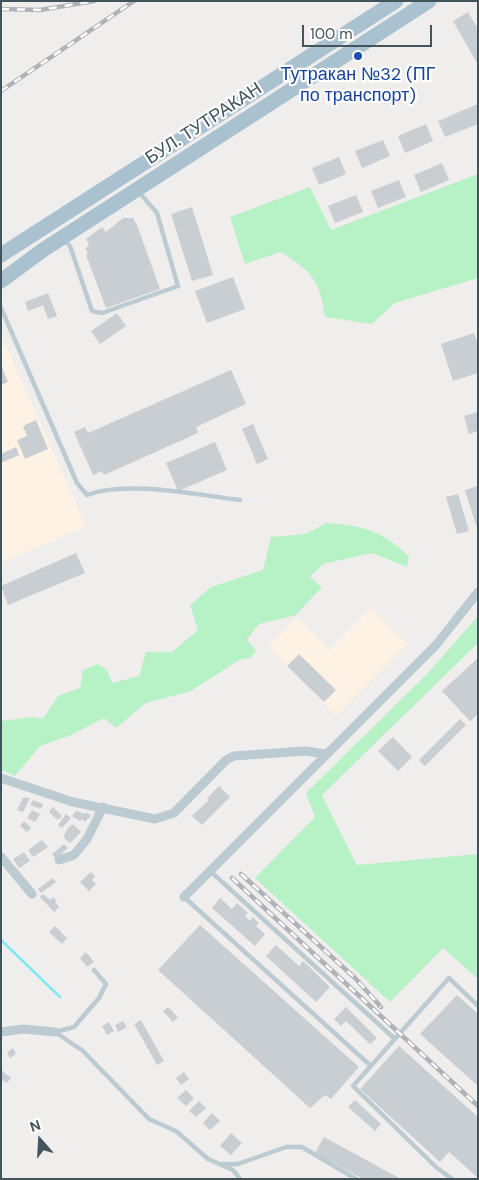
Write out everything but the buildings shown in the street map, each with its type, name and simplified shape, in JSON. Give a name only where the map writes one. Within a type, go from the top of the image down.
[{"type":"main road","name":"БУЛ. ТУТРАКАН","points":[[1,256],[396,1]]},
{"type":"main road","name":"БУЛ. ТУТРАКАН","points":[[1,281],[62,238],[429,1]]},
{"type":"street","points":[[184,897],[436,645],[478,592]]},
{"type":"street","points":[[1,778],[73,802],[155,819],[174,812],[226,760],[234,756],[305,752],[326,754]]},
{"type":"street","points":[[59,860],[74,855],[87,839],[103,807]]},
{"type":"street","points":[[1,857],[32,894]]},
{"type":"street","points":[[1,1032],[23,1029],[56,1032]]},
{"type":"lane","points":[[62,238],[70,246],[92,311],[102,313],[178,286],[157,213],[138,190]]},
{"type":"lane","points":[[1,308],[77,483],[87,495],[99,491],[128,487],[240,500]]},
{"type":"lane","points":[[209,870],[395,1039]]},
{"type":"lane","points":[[184,897],[371,1066]]},
{"type":"lane","points":[[56,1032],[74,1027],[98,998],[106,984],[94,970]]},
{"type":"lane","points":[[452,1179],[436,1167],[353,1086],[449,978],[478,1006]]},
{"type":"lane","points":[[56,1032],[82,1051],[149,1119],[176,1130],[208,1159],[233,1170],[240,1179]]},
{"type":"lane","points":[[222,1164],[238,1164],[286,1147],[302,1147],[356,1179]]},
{"type":"shaded area","points":[[1,335],[86,526],[1,563]]},
{"type":"shaded area","points":[[371,608],[407,644],[336,716],[268,646],[297,618],[329,650]]},
{"type":"green space","points":[[478,174],[478,278],[395,303],[372,324],[325,317],[320,294],[313,278],[300,265],[281,252],[245,264],[230,217],[310,187],[331,230]]},
{"type":"green space","points":[[327,523],[362,528],[380,535],[409,556],[407,567],[372,553],[323,564],[310,577],[322,587],[296,615],[259,624],[247,639],[256,651],[250,658],[239,660],[191,691],[146,703],[116,728],[104,718],[69,736],[40,746],[15,776],[1,770],[1,721],[32,717],[43,719],[58,696],[80,688],[83,670],[98,664],[107,670],[112,683],[139,676],[146,652],[172,652],[198,630],[190,605],[211,587],[263,570],[271,537],[305,534]]},
{"type":"green space","points":[[478,616],[478,643],[322,795],[357,865],[478,854],[478,979],[443,948],[390,1002],[255,878],[315,817],[306,793],[427,674]]},
{"type":"waterway","points":[[1,940],[60,997]]},
{"type":"railway","points":[[1,9],[40,10],[94,1]]},
{"type":"railway","points":[[1,91],[134,1]]},
{"type":"railway","points":[[241,874],[355,978],[381,1007]]},
{"type":"railway","points":[[232,878],[478,1106]]},
{"type":"place","name":"Тутракан №32 (ПГ по транспорт)","points":[[358,56]]}]
